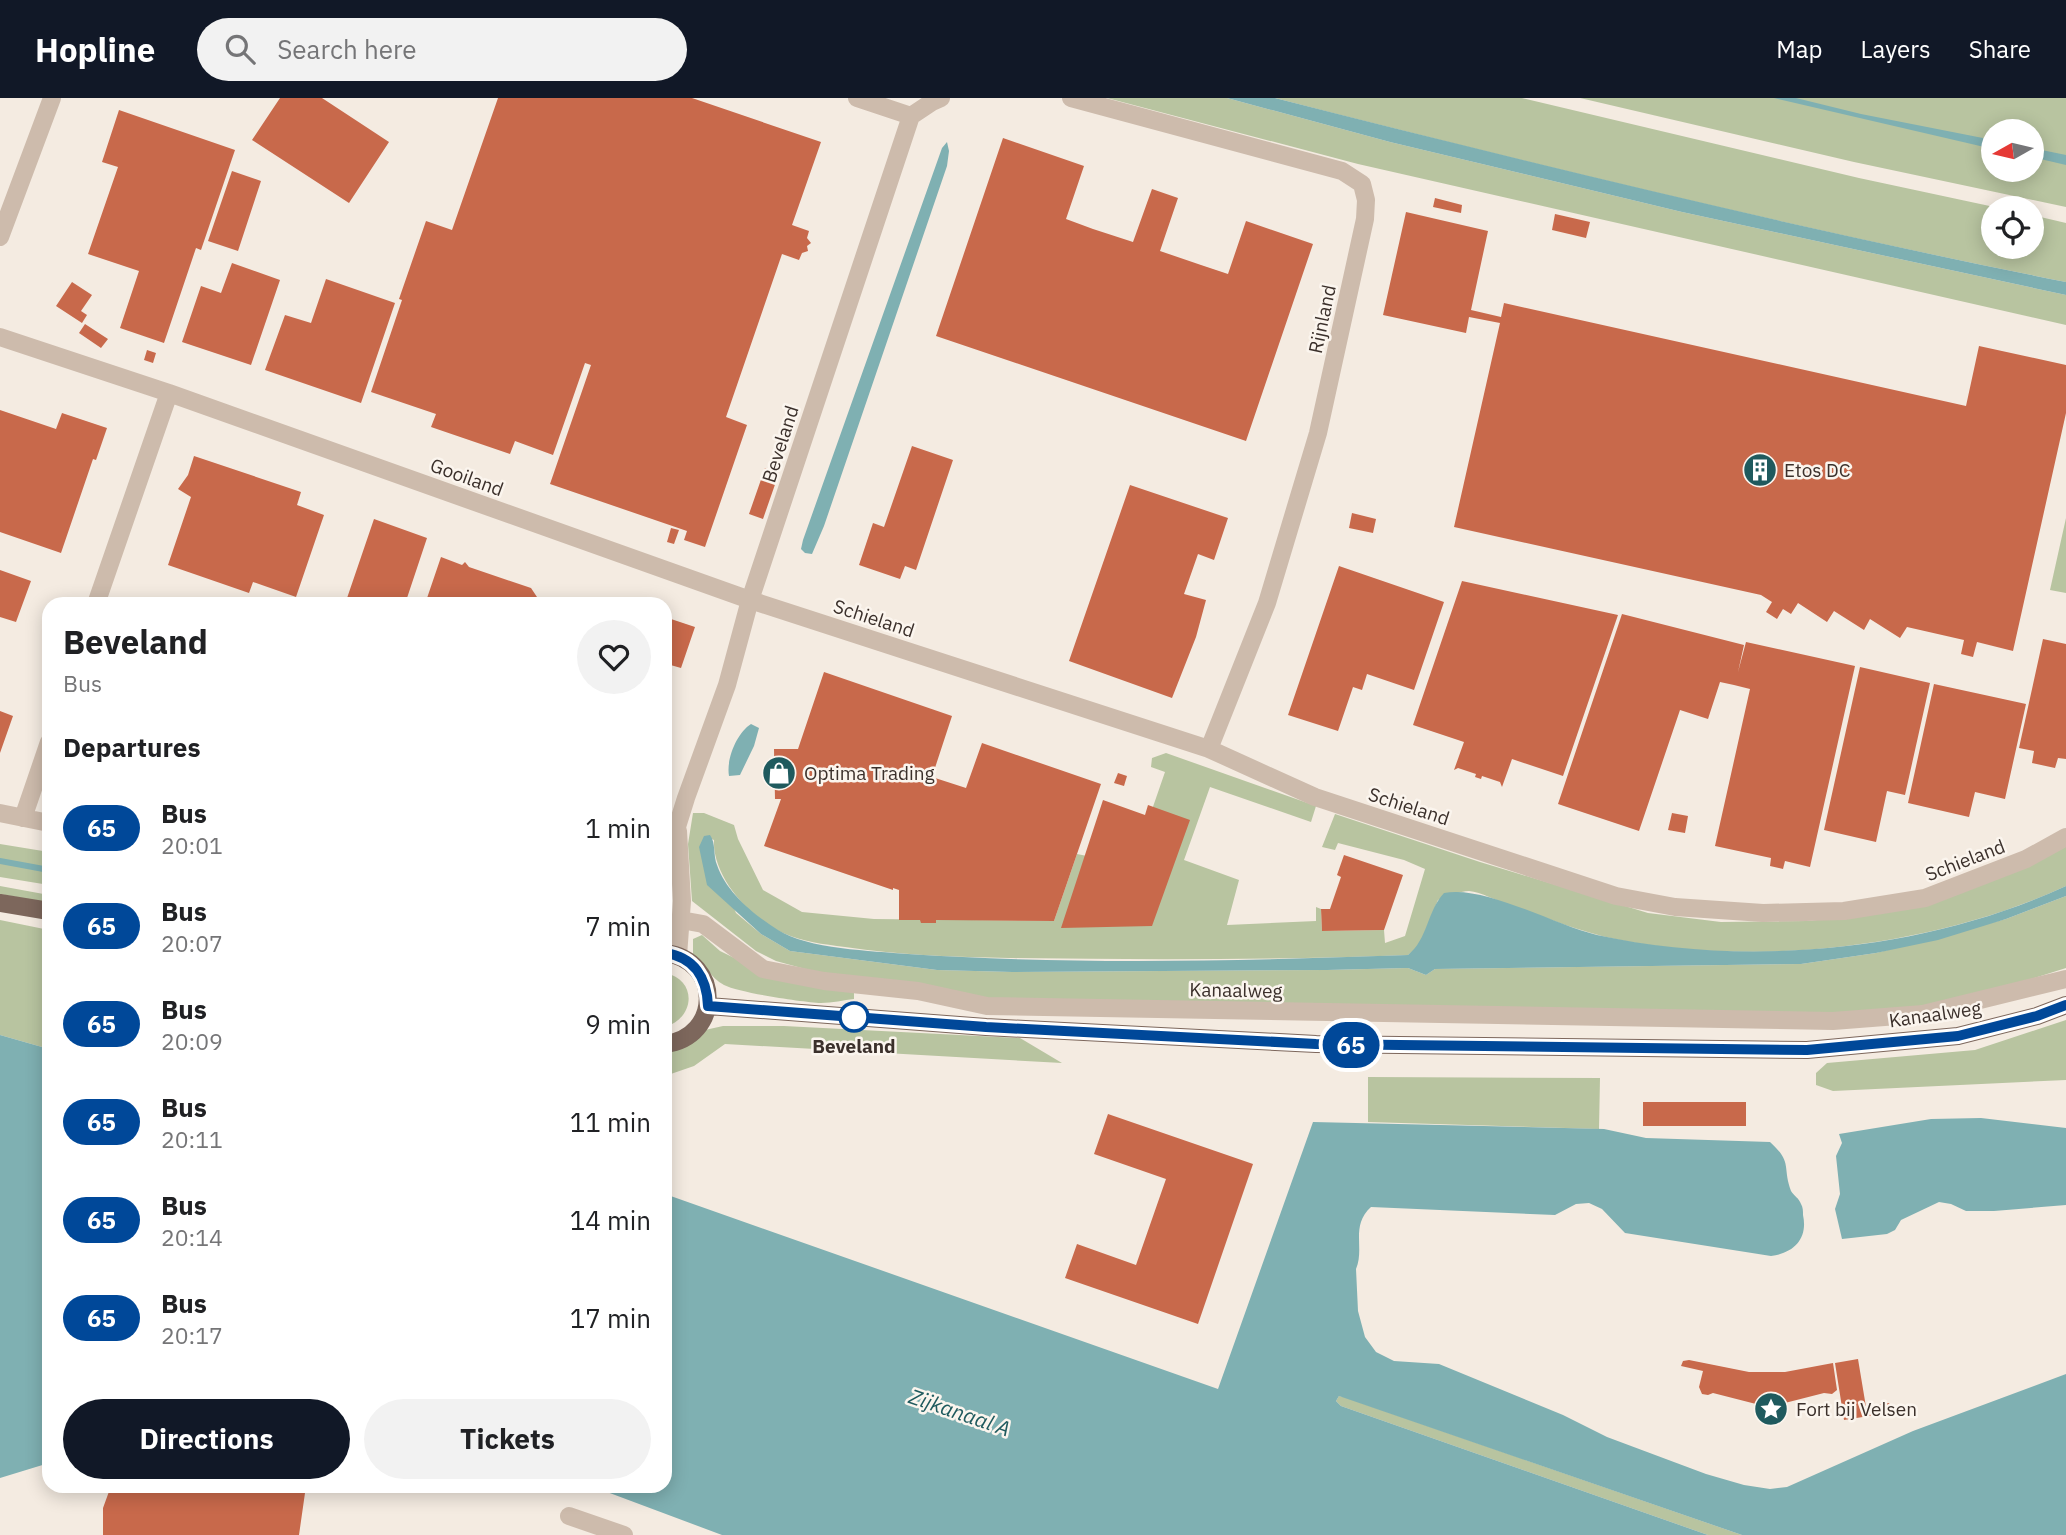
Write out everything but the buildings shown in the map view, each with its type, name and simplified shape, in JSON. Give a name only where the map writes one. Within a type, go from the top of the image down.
[{"type":"main road","points":[[0,903],[42,910]]},
{"type":"main road","points":[[672,955],[692,964],[702,975],[708,990],[708,1006],[699,1028],[680,1042],[672,1043]]},
{"type":"main road","name":"Kanaalweg","points":[[708,1006],[986,1027],[1316,1044],[1807,1050],[1958,1036],[2037,1016],[2066,1005]]},
{"type":"street","points":[[0,237],[52,98]]},
{"type":"street","points":[[857,98],[911,116],[941,98]]},
{"type":"street","name":"Rijnland","points":[[1071,98],[1342,171],[1362,184],[1366,200],[1365,219],[1318,433],[1267,603],[1209,749]]},
{"type":"street","name":"Beveland","points":[[672,841],[727,685],[750,600],[911,116]]},
{"type":"street","name":"Gooiland","points":[[0,337],[169,393],[750,600]]},
{"type":"street","points":[[98,597],[169,393]]},
{"type":"street","name":"Schieland","points":[[750,600],[1209,749],[1315,797],[1616,896],[1675,907],[1763,913],[1844,911],[1925,898],[2026,859],[2066,837]]},
{"type":"street","points":[[23,818],[42,762]]},
{"type":"street","points":[[0,813],[42,822]]},
{"type":"street","name":"Beveland","points":[[672,955],[681,920],[682,889],[677,824]]},
{"type":"street","name":"Kanaalweg","points":[[681,920],[703,924],[763,969],[824,981],[918,991],[986,1006],[1809,1021],[1923,1014],[2066,979]]},
{"type":"street","points":[[1807,1050],[1809,1021]]},
{"type":"street","points":[[569,1516],[624,1535]]},
{"type":"green space","points":[[1107,98],[1227,98],[1390,142],[1682,212],[2066,295],[2066,325],[1358,164]]},
{"type":"green space","points":[[1275,98],[1522,98],[1981,204],[1981,259],[2044,259],[2044,218],[2066,223],[2066,282],[1669,196]]},
{"type":"green space","points":[[1580,98],[2066,98],[2066,207],[2044,202],[2044,196],[2014,196],[1854,162]]},
{"type":"green space","points":[[2066,518],[2066,593],[2050,590]]},
{"type":"green space","points":[[1166,753],[1316,806],[1311,822],[1210,787],[1184,860],[1239,880],[1227,925],[1316,921],[1316,907],[1321,909],[1322,931],[1384,930],[1385,943],[1405,936],[1425,869],[1404,860],[1338,843],[1335,850],[1322,847],[1335,814],[1648,913],[1721,922],[1808,921],[1880,913],[2066,846],[2066,886],[1963,923],[1908,936],[1795,950],[1739,952],[1683,949],[1630,942],[1584,931],[1469,891],[1438,900],[1419,946],[1408,955],[1208,959],[968,957],[865,950],[798,939],[783,933],[758,918],[735,895],[719,868],[714,840],[704,836],[736,913],[761,934],[790,951],[937,970],[1012,972],[1408,968],[1426,975],[1435,969],[1801,964],[1876,953],[2006,919],[2066,896],[2066,968],[1977,996],[1852,1015],[990,1001],[816,972],[776,961],[756,951],[692,901],[688,844],[693,813],[704,813],[734,825],[763,890],[802,912],[874,919],[1054,921],[1077,854],[1087,856],[1137,853],[1165,772],[1151,767],[1152,758]]},
{"type":"green space","points":[[0,844],[42,851],[42,884],[0,877]]},
{"type":"green space","points":[[0,886],[42,894],[42,902],[0,894]]},
{"type":"green space","points":[[0,920],[42,929],[42,1047],[0,1035]]},
{"type":"green space","points":[[702,935],[720,951],[773,977],[854,992],[854,999],[812,1002],[757,994],[724,985],[693,954],[693,939]]},
{"type":"green space","points":[[672,976],[683,983],[689,999],[687,1008],[672,1024]]},
{"type":"green space","points":[[2066,1020],[2066,1080],[1833,1091],[1816,1085],[1816,1073],[1827,1063],[1975,1050]]},
{"type":"green space","points":[[723,1026],[784,1026],[1020,1038],[1062,1063],[725,1044],[694,1066],[672,1074],[672,1050],[678,1050],[705,1030]]},
{"type":"green space","points":[[1368,1077],[1600,1078],[1599,1129],[1368,1122]]},
{"type":"green space","points":[[1339,1396],[1742,1535],[1708,1535],[1341,1406],[1336,1401]]},
{"type":"water","points":[[1227,98],[1275,98],[1669,195],[2066,282],[2066,295],[1682,212],[1390,142]]},
{"type":"water","points":[[1774,98],[1796,98],[1981,138],[1981,146]]},
{"type":"water","points":[[947,142],[947,166],[824,526],[812,554],[805,553],[801,549],[803,540],[942,148]]},
{"type":"water","points":[[2044,150],[2066,155],[2066,165],[2044,160]]},
{"type":"water","points":[[751,724],[759,728],[754,746],[740,775],[729,776],[729,762],[734,747]]},
{"type":"water","points":[[710,835],[721,875],[734,893],[760,917],[790,936],[841,948],[1032,960],[1158,961],[1408,955],[1420,941],[1438,900],[1444,893],[1461,892],[1499,900],[1597,935],[1654,945],[1774,951],[1896,939],[1955,926],[2012,908],[2066,886],[2066,896],[2006,919],[1938,940],[1876,953],[1801,964],[1435,969],[1426,975],[1408,968],[1012,972],[937,970],[790,951],[761,934],[707,885],[699,847],[704,836]]},
{"type":"water","points":[[0,1035],[42,1047],[42,1465],[0,1478]]},
{"type":"water","points":[[1981,1118],[2066,1128],[2066,1205],[1966,1211],[1939,1202],[1901,1220],[1895,1230],[1887,1234],[1842,1239],[1835,1209],[1840,1194],[1836,1156],[1842,1143],[1839,1134],[1931,1119]]},
{"type":"water","name":"Zijkanaal A","points":[[1313,1122],[1604,1129],[1646,1138],[1770,1142],[1782,1155],[1791,1191],[1802,1206],[1804,1223],[1801,1237],[1793,1248],[1771,1256],[1625,1233],[1602,1209],[1589,1203],[1576,1204],[1555,1215],[1371,1207],[1359,1229],[1356,1269],[1358,1311],[1365,1337],[1376,1352],[1394,1361],[1439,1364],[1563,1415],[1607,1437],[1706,1474],[1770,1489],[1787,1487],[1913,1431],[2066,1374],[2066,1535],[1742,1535],[1339,1396],[1336,1401],[1341,1406],[1708,1535],[722,1535],[610,1493],[672,1493],[672,1196],[1218,1389]]},
{"type":"waterway","points":[[0,861],[42,869]]},
{"type":"bus line","name":"65","points":[[672,955],[692,964],[702,975],[708,990],[708,1006],[986,1027],[1316,1044],[1807,1050],[1958,1036],[2037,1016],[2066,1005]]},
{"type":"place","name":"Etos DC","points":[[1760,470]]},
{"type":"place","name":"Optima Trading","points":[[779,773]]},
{"type":"place","name":"Beveland","points":[[854,1017]]},
{"type":"place","name":"Fort bij Velsen","points":[[1771,1409]]}]
